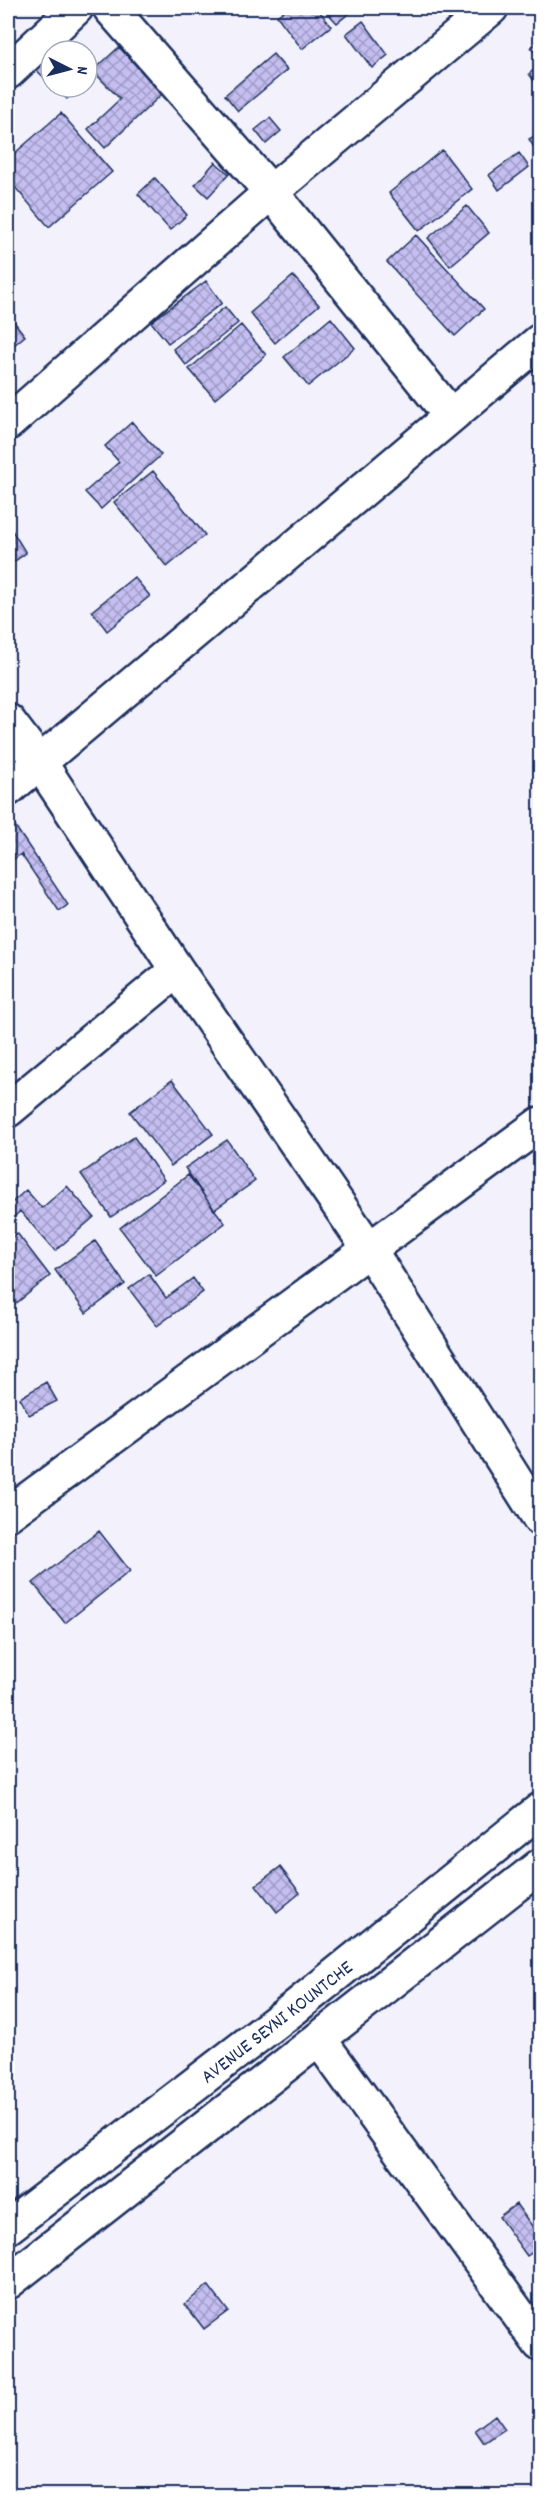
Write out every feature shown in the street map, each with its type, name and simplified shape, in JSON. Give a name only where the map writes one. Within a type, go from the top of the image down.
[{"type":"main road","points":[[8,72],[76,8]]},
{"type":"main road","points":[[110,8],[271,192],[451,416]]},
{"type":"main road","points":[[8,423],[271,192],[491,8]]},
{"type":"main road","points":[[8,789],[540,341]]},
{"type":"main road","points":[[8,721],[40,763],[177,970],[369,1249],[540,1519]]},
{"type":"main road","points":[[8,1110],[177,970]]},
{"type":"main road","points":[[8,1514],[540,1124]]},
{"type":"main road","name":"AVENUE SEYNI KOUNTCHE","points":[[8,2227],[293,2008],[540,1810]]},
{"type":"main road","name":"AVENUE SEYNI KOUNTCHE","points":[[8,2282],[540,1866]]},
{"type":"main road","points":[[319,2039],[540,2344]]},
{"type":"building","points":[[288,8],[317,8],[331,26],[302,49],[277,16]]},
{"type":"building","points":[[323,8],[356,8],[337,23]]},
{"type":"building","points":[[363,21],[388,55],[372,68],[346,34]]},
{"type":"building","points":[[61,34],[67,39],[56,39]]},
{"type":"building","points":[[540,39],[540,58],[531,48]]},
{"type":"building","points":[[119,47],[162,94],[105,148],[88,129],[120,99],[99,77],[99,65]]},
{"type":"building","points":[[273,54],[287,70],[238,111],[225,95]]},
{"type":"building","points":[[39,58],[39,73],[32,66]]},
{"type":"building","points":[[540,65],[540,89],[529,74]]},
{"type":"building","points":[[61,113],[112,172],[49,227],[8,179],[8,159]]},
{"type":"building","points":[[270,118],[281,131],[266,144],[255,130]]},
{"type":"building","points":[[540,133],[540,153],[538,154],[529,139]]},
{"type":"building","points":[[442,150],[472,189],[419,231],[389,193]]},
{"type":"building","points":[[519,153],[529,167],[499,190],[489,175]]},
{"type":"building","points":[[215,162],[229,174],[208,197],[195,185]]},
{"type":"building","points":[[155,178],[187,215],[170,230],[138,194]]},
{"type":"building","points":[[467,206],[489,233],[450,266],[428,238]]},
{"type":"building","points":[[416,235],[484,309],[455,336],[387,262]]},
{"type":"building","points":[[293,276],[319,305],[275,343],[250,313]]},
{"type":"building","points":[[206,281],[222,303],[168,343],[151,322]]},
{"type":"building","points":[[225,307],[238,323],[186,365],[173,349]]},
{"type":"building","points":[[8,314],[25,336],[8,350]]},
{"type":"building","points":[[331,318],[355,348],[308,386],[284,357]]},
{"type":"building","points":[[241,325],[266,355],[215,399],[189,369]]},
{"type":"building","points":[[132,422],[161,455],[101,509],[85,492],[119,462],[105,446]]},
{"type":"building","points":[[153,471],[205,535],[167,567],[114,502]]},
{"type":"building","points":[[8,524],[26,553],[8,566]]},
{"type":"building","points":[[134,577],[150,596],[107,631],[92,611]]},
{"type":"building","points":[[11,820],[68,905],[59,911],[21,854],[8,863],[8,823]]},
{"type":"building","points":[[172,1080],[213,1134],[171,1166],[130,1112]]},
{"type":"building","points":[[134,1137],[164,1180],[111,1217],[81,1174]]},
{"type":"building","points":[[227,1140],[255,1181],[214,1210],[185,1168]]},
{"type":"building","points":[[188,1175],[225,1223],[156,1276],[120,1228]]},
{"type":"building","points":[[67,1186],[94,1217],[55,1251],[20,1211],[8,1223],[8,1206],[26,1190],[42,1208]]},
{"type":"building","points":[[17,1233],[50,1276],[8,1310],[8,1240]]},
{"type":"building","points":[[95,1241],[125,1284],[86,1313],[55,1270]]},
{"type":"building","points":[[149,1274],[166,1298],[193,1278],[203,1292],[157,1326],[129,1289]]},
{"type":"building","points":[[46,1382],[57,1401],[29,1415],[20,1398]]},
{"type":"building","points":[[99,1531],[130,1571],[65,1623],[33,1583]]},
{"type":"building","points":[[280,1867],[300,1893],[277,1912],[256,1885]]},
{"type":"building","points":[[516,2204],[540,2237],[540,2247],[527,2256],[499,2217]]},
{"type":"building","points":[[208,2285],[228,2311],[204,2329],[185,2304]]},
{"type":"building","points":[[495,2415],[505,2429],[484,2443],[475,2430]]}]
